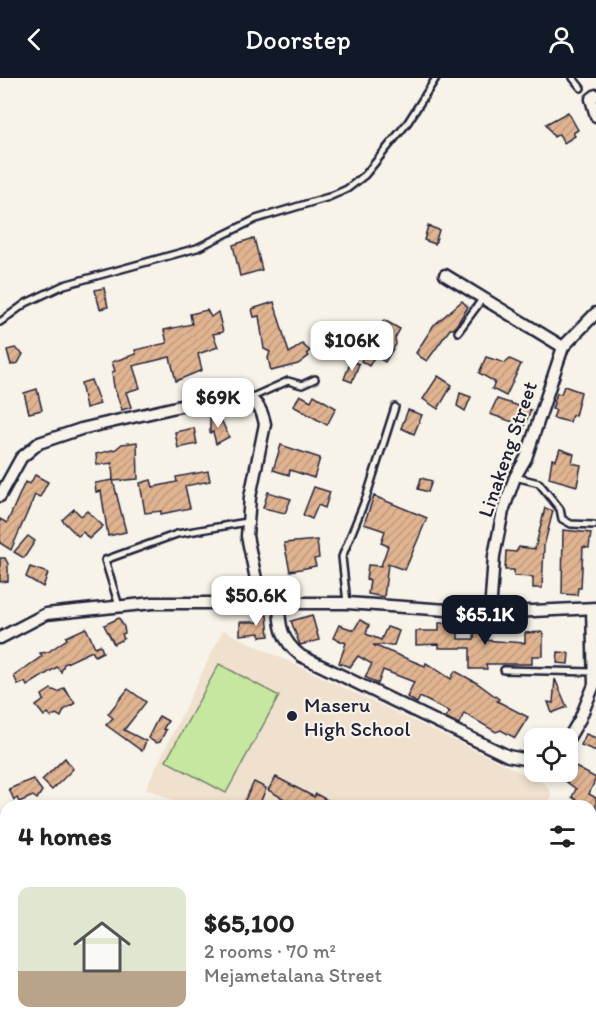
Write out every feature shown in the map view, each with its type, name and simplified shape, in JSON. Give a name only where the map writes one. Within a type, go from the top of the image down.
[{"type":"street","points":[[596,95],[591,99],[596,116]]},
{"type":"street","points":[[445,275],[563,347]]},
{"type":"street","name":"Linakeng Street","points":[[490,613],[494,556],[503,512],[515,477],[526,459],[563,347],[596,313]]},
{"type":"street","points":[[0,496],[21,458],[39,442],[81,429],[228,395],[240,394],[250,398],[256,402],[263,413],[265,424],[255,468],[248,522],[250,556],[261,603]]},
{"type":"street","points":[[279,601],[282,635],[287,645],[301,656],[508,756],[524,759]]},
{"type":"street","points":[[0,638],[46,614],[119,606],[195,602],[347,603],[490,613],[594,609],[594,685],[574,728]]},
{"type":"lane","points":[[0,322],[26,303],[64,285],[197,248],[256,219],[329,197],[347,189],[365,175],[408,122],[436,78]]},
{"type":"lane","points":[[573,78],[581,88]]},
{"type":"lane","points":[[458,332],[483,298]]},
{"type":"lane","points":[[250,398],[288,381],[302,385],[315,379]]},
{"type":"lane","points":[[347,603],[342,557],[366,498],[395,407]]},
{"type":"lane","points":[[515,477],[538,483],[560,509],[562,519],[571,524],[594,525]]},
{"type":"lane","points":[[119,606],[105,560],[177,534],[248,522]]},
{"type":"lane","points":[[504,670],[594,672]]},
{"type":"shaded area","name":"Maseru High School","points":[[223,630],[524,774],[524,782],[545,784],[552,794],[550,800],[173,800],[146,788]]},
{"type":"green space","points":[[219,664],[279,696],[226,793],[166,761]]},
{"type":"building","points":[[568,112],[578,130],[573,133],[575,136],[564,143],[559,134],[554,137],[546,124]]},
{"type":"building","points":[[428,226],[439,230],[435,244],[424,240]]},
{"type":"building","points":[[254,238],[262,270],[240,276],[233,245]]},
{"type":"building","points":[[104,288],[108,307],[100,309],[95,290]]},
{"type":"building","points":[[462,301],[468,307],[454,329],[450,329],[427,361],[420,357],[416,353],[433,326]]},
{"type":"building","points":[[274,302],[289,353],[302,344],[310,351],[307,353],[309,356],[298,364],[271,371],[268,358],[270,352],[264,349],[259,316],[254,317],[252,309]]},
{"type":"building","points":[[207,310],[211,317],[218,312],[223,332],[213,334],[218,347],[198,354],[202,370],[176,381],[170,357],[133,366],[140,388],[126,392],[131,407],[122,410],[114,387],[112,372],[115,371],[112,362],[136,354],[135,350],[167,343],[164,330],[192,324],[190,314]]},
{"type":"building","points":[[384,320],[400,329],[395,338],[396,344],[385,362],[375,356],[369,366],[361,361]]},
{"type":"building","points":[[15,348],[23,354],[18,363],[11,365],[7,350]]},
{"type":"building","points":[[486,357],[505,363],[510,359],[521,364],[506,396],[492,389],[495,382],[479,373]]},
{"type":"building","points":[[351,361],[359,364],[352,382],[344,379]]},
{"type":"building","points":[[438,376],[452,385],[438,409],[423,399]]},
{"type":"building","points":[[91,380],[100,404],[86,408],[81,383]]},
{"type":"building","points":[[564,386],[581,392],[575,416],[572,415],[570,422],[553,418],[556,410],[552,409],[557,393],[561,394]]},
{"type":"building","points":[[37,389],[42,410],[29,413],[24,393]]},
{"type":"building","points":[[460,393],[471,397],[465,411],[457,406]]},
{"type":"building","points":[[300,395],[311,401],[314,395],[336,408],[327,425],[293,406]]},
{"type":"building","points":[[497,399],[531,410],[524,426],[490,414]]},
{"type":"building","points":[[408,410],[422,415],[414,434],[401,428]]},
{"type":"building","points":[[219,415],[229,437],[216,444],[213,432],[210,433],[210,418]]},
{"type":"building","points":[[194,428],[197,444],[178,448],[175,432]]},
{"type":"building","points":[[137,442],[138,479],[113,481],[112,463],[97,465],[96,454],[116,449],[122,444]]},
{"type":"building","points":[[281,445],[320,458],[314,478],[290,470],[289,475],[273,470]]},
{"type":"building","points":[[560,449],[574,454],[572,463],[581,465],[577,486],[549,478],[552,459],[556,460]]},
{"type":"building","points":[[208,471],[210,481],[185,486],[190,508],[161,514],[161,511],[145,513],[140,483],[151,480],[153,487],[177,482],[176,477]]},
{"type":"building","points":[[35,475],[48,482],[40,497],[35,495],[11,550],[0,543],[0,519],[7,523],[25,482],[30,484]]},
{"type":"building","points":[[421,478],[432,481],[428,492],[418,489]]},
{"type":"building","points":[[113,480],[126,532],[108,536],[101,491],[96,492],[95,483]]},
{"type":"building","points":[[314,487],[330,492],[325,508],[318,505],[312,519],[303,515]]},
{"type":"building","points":[[268,492],[291,499],[285,513],[263,508]]},
{"type":"building","points":[[374,496],[427,518],[405,570],[388,564],[384,597],[368,594],[370,580],[366,579],[368,565],[381,566],[388,546],[381,543],[385,531],[364,524]]},
{"type":"building","points":[[545,508],[553,511],[544,546],[542,588],[533,588],[533,577],[514,576],[514,570],[505,570],[506,551],[516,552],[519,547],[535,549]]},
{"type":"building","points":[[74,509],[81,516],[87,511],[103,526],[89,539],[83,532],[78,536],[62,520]]},
{"type":"building","points":[[563,530],[591,533],[589,548],[583,547],[581,588],[578,588],[577,595],[562,594]]},
{"type":"building","points":[[28,536],[35,541],[24,558],[14,552]]},
{"type":"building","points":[[317,540],[319,558],[314,559],[316,566],[290,571],[284,543]]},
{"type":"building","points":[[0,558],[5,558],[8,564],[8,581],[0,582]]},
{"type":"building","points":[[30,567],[48,573],[43,587],[26,577]]},
{"type":"building","points":[[258,615],[267,615],[269,636],[260,637],[260,633],[240,635],[240,622],[259,622]]},
{"type":"building","points":[[312,615],[319,640],[300,645],[291,621]]},
{"type":"building","points":[[119,618],[124,627],[125,633],[122,634],[124,639],[114,644],[104,625]]},
{"type":"building","points":[[360,620],[369,625],[366,634],[381,640],[387,627],[399,631],[394,645],[373,645],[425,666],[426,663],[451,679],[455,671],[477,683],[499,699],[497,701],[528,717],[515,738],[501,730],[496,732],[464,713],[459,724],[445,717],[450,712],[420,697],[417,703],[407,697],[414,682],[383,670],[378,684],[365,677],[372,664],[358,656],[350,667],[339,663],[346,643],[333,638],[339,625],[354,630]]},
{"type":"building","points":[[475,622],[485,624],[484,640],[525,643],[525,633],[543,632],[543,656],[532,656],[532,664],[486,664],[487,669],[470,669],[470,648],[439,648],[439,644],[416,645],[416,631],[439,631],[439,623],[458,623],[458,639],[474,639]]},
{"type":"building","points":[[86,628],[95,647],[100,645],[103,652],[95,656],[92,651],[64,664],[61,672],[57,667],[27,686],[25,682],[18,685],[14,676],[42,656],[40,653],[48,652],[67,639],[66,637]]},
{"type":"building","points":[[558,652],[569,653],[568,664],[557,663]]},
{"type":"building","points":[[555,679],[567,707],[552,713],[548,702],[553,703]]},
{"type":"building","points":[[64,688],[75,703],[64,710],[61,717],[56,714],[51,717],[48,713],[44,716],[36,706],[44,700],[42,695],[51,689],[58,692]]},
{"type":"building","points":[[128,689],[146,702],[124,730],[146,741],[142,751],[106,725],[113,718],[108,714]]},
{"type":"building","points":[[159,716],[168,721],[163,729],[166,730],[160,742],[156,743],[148,738]]},
{"type":"building","points":[[586,734],[596,738],[596,751],[581,745]]},
{"type":"building","points":[[65,758],[73,769],[52,790],[42,780]]},
{"type":"building","points":[[578,768],[596,778],[589,794],[596,800],[576,800],[572,797],[576,789],[567,782],[578,782]]},
{"type":"building","points":[[276,777],[314,797],[316,794],[327,800],[286,800],[268,790]]},
{"type":"building","points":[[33,779],[42,791],[37,799],[33,796],[24,800],[17,798],[14,800],[9,789]]},
{"type":"building","points":[[254,782],[266,788],[261,800],[245,800]]},
{"type":"place","name":"Maseru High School","points":[[292,716]]}]
